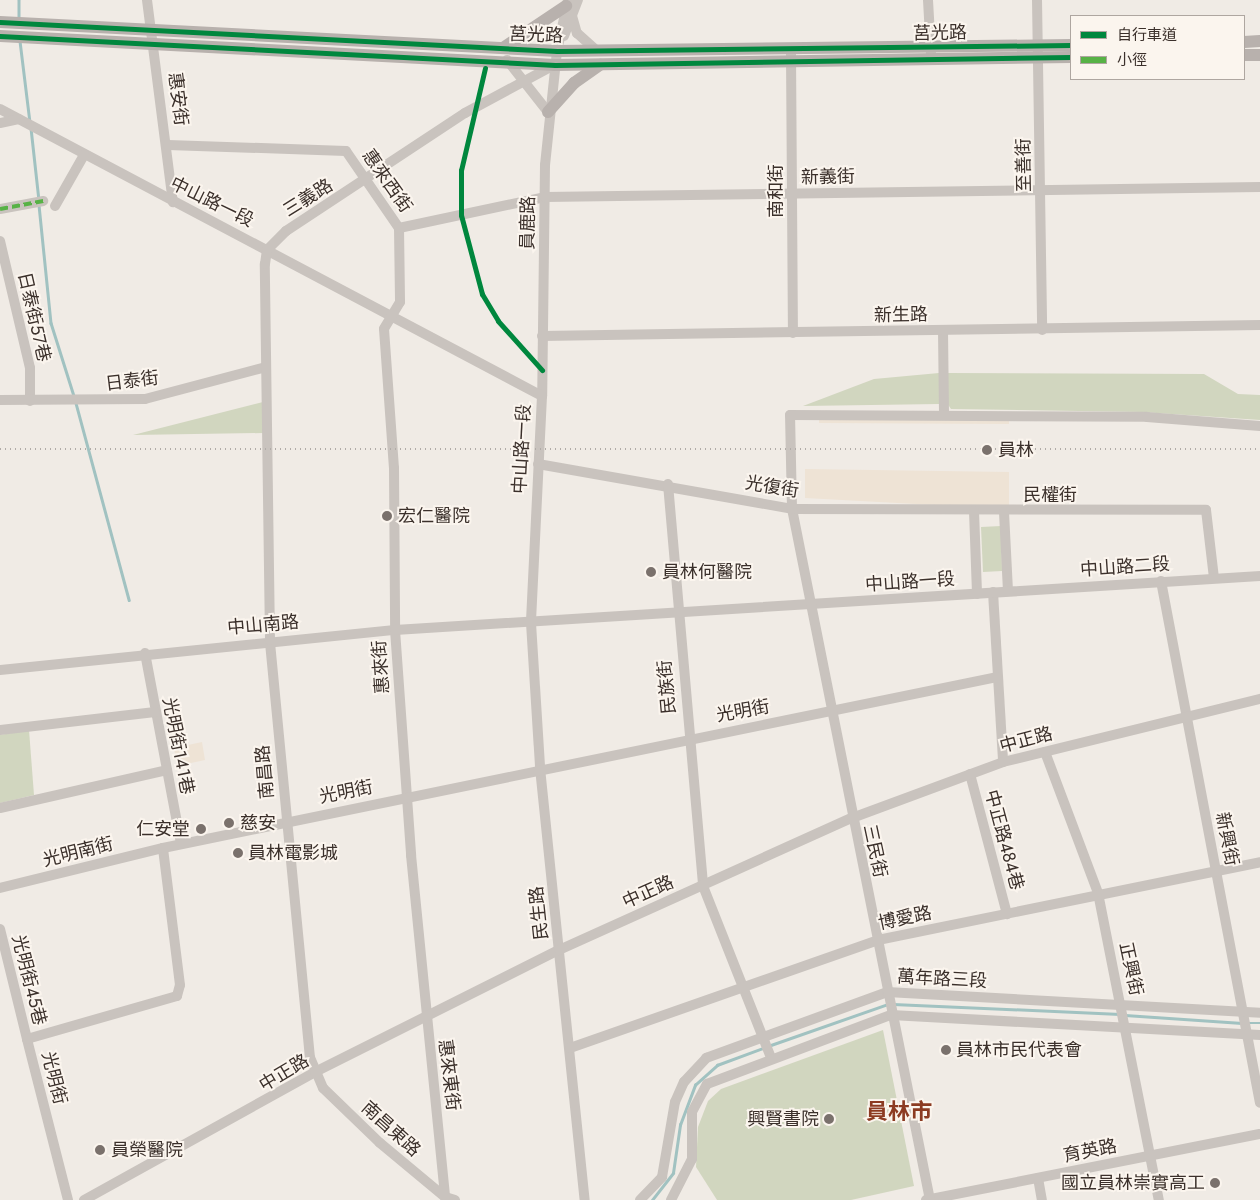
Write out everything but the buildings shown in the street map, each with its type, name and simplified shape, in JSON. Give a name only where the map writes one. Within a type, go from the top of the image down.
[{"type":"main road","points":[[505,53],[569,7]]},
{"type":"main road","name":"莒光路","points":[[0,22],[505,53],[555,64],[600,65],[931,61],[1039,52],[1070,45]]},
{"type":"main road","name":"莒光路","points":[[0,36],[155,45],[505,53],[930,47],[1039,52],[1070,58]]},
{"type":"main road","points":[[1245,42],[1260,41]]},
{"type":"main road","points":[[1245,55],[1260,55]]},
{"type":"main road","points":[[548,112],[574,83],[600,65]]},
{"type":"street","name":"惠安街","points":[[148,0],[168,144],[173,202]]},
{"type":"street","name":"員鹿路","points":[[542,396],[548,112],[557,51],[569,7],[578,0]]},
{"type":"street","points":[[928,0],[931,61]]},
{"type":"street","name":"至善街","points":[[1037,0],[1042,330]]},
{"type":"street","points":[[569,7],[577,33],[597,51]]},
{"type":"street","name":"南和街","points":[[791,49],[793,333]]},
{"type":"street","points":[[505,53],[526,78],[548,112]]},
{"type":"street","name":"三義路","points":[[267,250],[286,231],[366,182],[465,113],[526,78],[555,64]]},
{"type":"street","name":"中山路一段","points":[[0,109],[542,396],[531,623],[993,592]]},
{"type":"street","points":[[0,123],[20,119]]},
{"type":"street","name":"惠來西街","points":[[168,144],[346,151],[400,228],[400,302],[392,316]]},
{"type":"street","points":[[55,206],[84,155]]},
{"type":"street","name":"新義街","points":[[400,228],[545,197],[1041,188],[1260,187]]},
{"type":"street","points":[[0,209],[43,200]]},
{"type":"street","name":"日泰街57巷","points":[[0,241],[5,286],[30,368],[30,401]]},
{"type":"street","points":[[266,367],[267,250]]},
{"type":"street","name":"惠來街","points":[[392,316],[384,329],[394,468],[395,630],[406,797],[425,1017]]},
{"type":"street","name":"新生路","points":[[542,336],[1042,330],[1260,325]]},
{"type":"street","points":[[943,330],[944,414],[1147,417],[1260,426]]},
{"type":"street","name":"日泰街","points":[[0,400],[145,399],[266,367]]},
{"type":"street","name":"南昌路","points":[[266,367],[270,640],[285,820],[315,1072]]},
{"type":"street","name":"三民街","points":[[929,1200],[878,940],[830,712],[792,509],[790,415],[944,414]]},
{"type":"street","name":"光復街","points":[[538,464],[668,484],[792,509],[1004,512]]},
{"type":"street","name":"民族街","points":[[668,484],[677,613],[703,886],[771,1058]]},
{"type":"street","name":"民權街","points":[[1008,591],[1004,512],[1206,510],[1214,578]]},
{"type":"street","points":[[974,511],[977,594]]},
{"type":"street","name":"中山路二段","points":[[993,592],[1260,576]]},
{"type":"street","name":"新興街","points":[[1161,581],[1260,1103]]},
{"type":"street","points":[[993,592],[1003,762]]},
{"type":"street","name":"中山南路","points":[[0,670],[270,640],[395,630],[531,623]]},
{"type":"street","name":"民生路","points":[[531,623],[540,768],[585,1200]]},
{"type":"street","name":"光明街141巷","points":[[145,653],[181,844]]},
{"type":"street","name":"光明街","points":[[68,1200],[27,1038],[177,996],[180,985],[163,848],[285,820],[406,797],[688,737],[830,712],[997,677]]},
{"type":"street","name":"中正路","points":[[84,1200],[315,1072],[559,950],[852,818],[1003,762],[1260,698]]},
{"type":"street","points":[[0,730],[155,712]]},
{"type":"street","name":"正興街","points":[[1046,752],[1098,893],[1122,1006],[1159,1200]]},
{"type":"street","points":[[0,808],[167,770]]},
{"type":"street","name":"中正路484巷","points":[[970,774],[1007,914]]},
{"type":"street","name":"光明南街","points":[[0,888],[163,848]]},
{"type":"street","name":"博愛路","points":[[570,1048],[878,940],[1007,914],[1098,893],[1260,862]]},
{"type":"street","name":"光明街45巷","points":[[0,929],[27,1038]]},
{"type":"street","name":"萬年路三段","points":[[640,1200],[662,1178],[675,1102],[694,1068],[706,1058],[887,992],[1260,1013]]},
{"type":"street","points":[[672,1200],[692,1158],[692,1112],[708,1084],[771,1058],[892,1015],[1247,1036],[1260,1035]]},
{"type":"street","name":"惠來東街","points":[[425,1017],[444,1196]]},
{"type":"street","name":"南昌東路","points":[[315,1072],[323,1088],[374,1137],[444,1196],[455,1200]]},
{"type":"street","name":"育英路","points":[[929,1200],[1260,1134]]},
{"type":"street","points":[[1038,1178],[1042,1200]]},
{"type":"green space","points":[[939,373],[939,404],[803,406],[874,379]]},
{"type":"green space","points":[[947,373],[1204,374],[1238,394],[1260,395],[1260,420],[1142,412],[951,409],[947,403]]},
{"type":"green space","points":[[263,402],[263,433],[133,435]]},
{"type":"green space","points":[[1001,526],[1002,571],[983,572],[981,527]]},
{"type":"green space","points":[[29,730],[34,795],[0,803],[0,735]]},
{"type":"green space","points":[[883,1030],[914,1186],[851,1200],[717,1200],[696,1167],[698,1127],[708,1101],[721,1089]]},
{"type":"shaded area","points":[[819,417],[1009,418],[1009,424],[819,423]]},
{"type":"shaded area","points":[[805,469],[1009,472],[1009,509],[805,498]]},
{"type":"shaded area","points":[[202,742],[205,760],[177,766],[174,748]]},
{"type":"waterway","points":[[19,0],[19,18]]},
{"type":"waterway","points":[[20,41],[30,123]]},
{"type":"waterway","points":[[31,128],[39,200]]},
{"type":"waterway","points":[[39,205],[51,323],[74,396]]},
{"type":"waterway","points":[[76,403],[129,600]]},
{"type":"waterway","points":[[768,1046],[888,1004]]},
{"type":"waterway","points":[[893,1004],[1120,1014]]},
{"type":"waterway","points":[[1125,1015],[1242,1023]]},
{"type":"waterway","points":[[1248,1023],[1260,1023]]},
{"type":"waterway","points":[[652,1200],[673,1173],[680,1125],[695,1085],[717,1065],[763,1048]]},
{"type":"railway","points":[[0,449],[1260,449]]},
{"type":"marked path","points":[[0,209],[43,201]]},
{"type":"cycle path","points":[[0,22],[557,51],[1070,45]]},
{"type":"cycle path","points":[[0,36],[555,65],[1070,57]]},
{"type":"cycle path","points":[[485,68],[461,170],[461,215],[482,294],[498,321],[542,370]]},
{"type":"place","name":"員林","points":[[987,450]]},
{"type":"place","name":"宏仁醫院","points":[[387,516]]},
{"type":"place","name":"員林何醫院","points":[[651,572]]},
{"type":"place","name":"慈安","points":[[229,823]]},
{"type":"place","name":"仁安堂","points":[[201,829]]},
{"type":"place","name":"員林電影城","points":[[238,853]]},
{"type":"place","name":"員林市民代表會","points":[[946,1050]]},
{"type":"place","name":"興賢書院","points":[[829,1119]]},
{"type":"place","name":"員榮醫院","points":[[100,1150]]},
{"type":"place","name":"國立員林崇實高工","points":[[1215,1183]]},
{"type":"district","name":"員林市","points":[[899,1112]]}]
